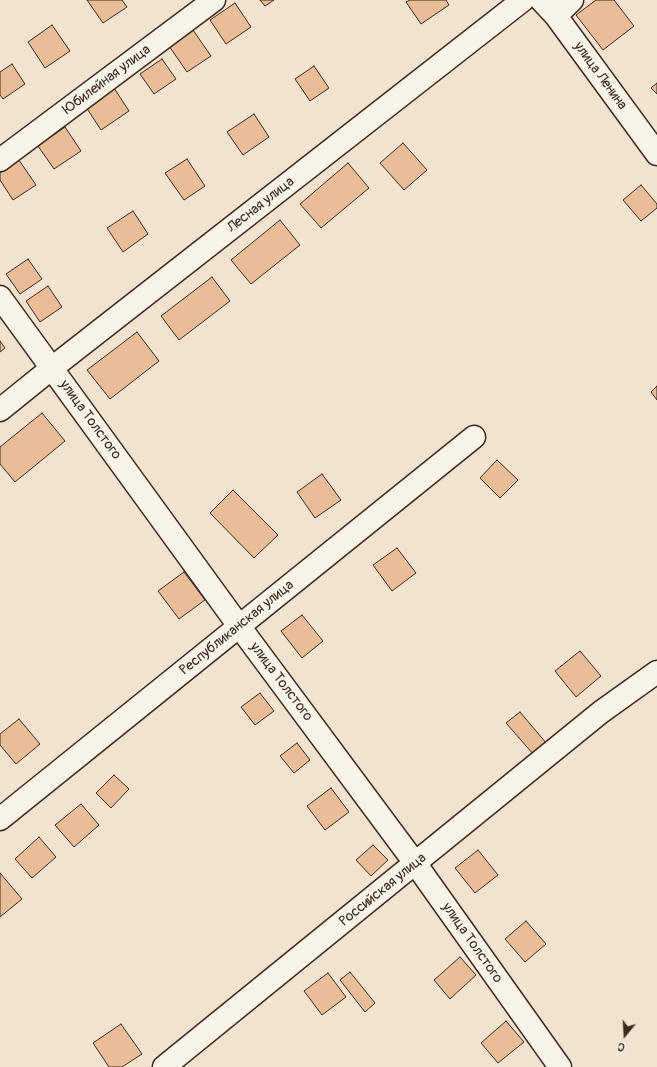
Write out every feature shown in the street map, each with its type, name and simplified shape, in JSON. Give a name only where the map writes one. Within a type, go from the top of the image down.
[{"type":"street","name":"Юбилейная улица","points":[[0,160],[214,0]]},
{"type":"street","name":"Лесная улица","points":[[0,410],[523,0]]},
{"type":"street","name":"улица Ленина","points":[[542,0],[556,16],[657,154]]},
{"type":"street","points":[[556,16],[572,0]]},
{"type":"street","name":"улица Толстого","points":[[0,297],[239,626],[416,863],[560,1067]]},
{"type":"street","name":"Республиканская улица","points":[[0,820],[474,437]]},
{"type":"street","name":"Российская улица","points":[[164,1067],[601,712],[657,672]]},
{"type":"building","points":[[87,0],[122,0],[127,7],[103,23]]},
{"type":"building","points":[[260,0],[274,0],[265,6]]},
{"type":"building","points":[[410,0],[446,0],[449,5],[421,24],[406,2]]},
{"type":"building","points":[[596,0],[614,0],[634,26],[603,50],[576,15]]},
{"type":"building","points":[[235,3],[251,27],[226,44],[210,20]]},
{"type":"building","points":[[52,25],[70,51],[45,68],[28,42]]},
{"type":"building","points":[[193,30],[211,56],[187,72],[169,46]]},
{"type":"building","points":[[162,59],[176,79],[154,94],[140,74]]},
{"type":"building","points":[[12,64],[25,84],[3,99],[0,95],[0,72]]},
{"type":"building","points":[[314,66],[329,88],[310,101],[295,79]]},
{"type":"building","points":[[657,83],[657,94],[651,88]]},
{"type":"building","points":[[114,88],[129,111],[101,130],[86,107]]},
{"type":"building","points":[[254,114],[269,137],[243,155],[227,132]]},
{"type":"building","points":[[65,127],[81,151],[54,169],[38,146]]},
{"type":"building","points":[[403,143],[427,170],[404,190],[380,163]]},
{"type":"building","points":[[187,159],[205,186],[184,200],[165,173]]},
{"type":"building","points":[[19,160],[36,185],[13,200],[0,180],[0,173]]},
{"type":"building","points":[[348,163],[369,188],[321,228],[300,204]]},
{"type":"building","points":[[641,185],[657,204],[657,208],[641,221],[623,200]]},
{"type":"building","points":[[133,211],[148,234],[123,252],[107,228]]},
{"type":"building","points":[[280,220],[300,245],[251,284],[231,260]]},
{"type":"building","points":[[28,259],[42,279],[20,294],[6,274]]},
{"type":"building","points":[[212,277],[230,301],[179,340],[161,316]]},
{"type":"building","points":[[48,286],[62,307],[40,322],[26,301]]},
{"type":"building","points":[[137,332],[159,361],[110,399],[87,370]]},
{"type":"building","points":[[0,341],[5,348],[0,352]]},
{"type":"building","points":[[657,386],[657,400],[651,392]]},
{"type":"building","points":[[42,413],[65,441],[15,482],[0,464],[0,447]]},
{"type":"building","points":[[497,460],[518,480],[500,498],[480,478]]},
{"type":"building","points":[[322,474],[341,500],[315,518],[297,492]]},
{"type":"building","points":[[233,490],[278,535],[254,558],[210,513]]},
{"type":"building","points":[[397,548],[416,573],[392,591],[373,565]]},
{"type":"building","points":[[184,572],[205,600],[179,619],[158,591]]},
{"type":"building","points":[[302,615],[323,641],[302,658],[281,631]]},
{"type":"building","points":[[580,651],[601,676],[576,697],[555,671]]},
{"type":"building","points":[[260,693],[274,711],[255,725],[241,707]]},
{"type":"building","points":[[520,712],[547,744],[534,755],[506,723]]},
{"type":"building","points":[[19,719],[40,744],[16,764],[0,745],[0,734]]},
{"type":"building","points":[[297,743],[310,760],[294,773],[280,756]]},
{"type":"building","points":[[114,775],[129,789],[111,808],[96,793]]},
{"type":"building","points":[[331,788],[349,812],[325,830],[307,806]]},
{"type":"building","points":[[81,804],[99,825],[74,847],[55,825]]},
{"type":"building","points":[[39,837],[56,857],[32,878],[15,859]]},
{"type":"building","points":[[373,845],[388,860],[371,876],[356,860]]},
{"type":"building","points":[[478,850],[498,875],[475,893],[455,868]]},
{"type":"building","points":[[0,873],[22,899],[0,917]]},
{"type":"building","points":[[526,921],[546,944],[525,962],[505,939]]},
{"type":"building","points":[[460,957],[476,975],[450,999],[434,980]]},
{"type":"building","points":[[350,972],[375,1003],[365,1012],[340,980]]},
{"type":"building","points":[[328,973],[346,997],[322,1015],[304,991]]},
{"type":"building","points":[[506,1021],[524,1042],[498,1063],[481,1043]]},
{"type":"building","points":[[121,1024],[142,1054],[122,1067],[109,1067],[93,1043]]}]
